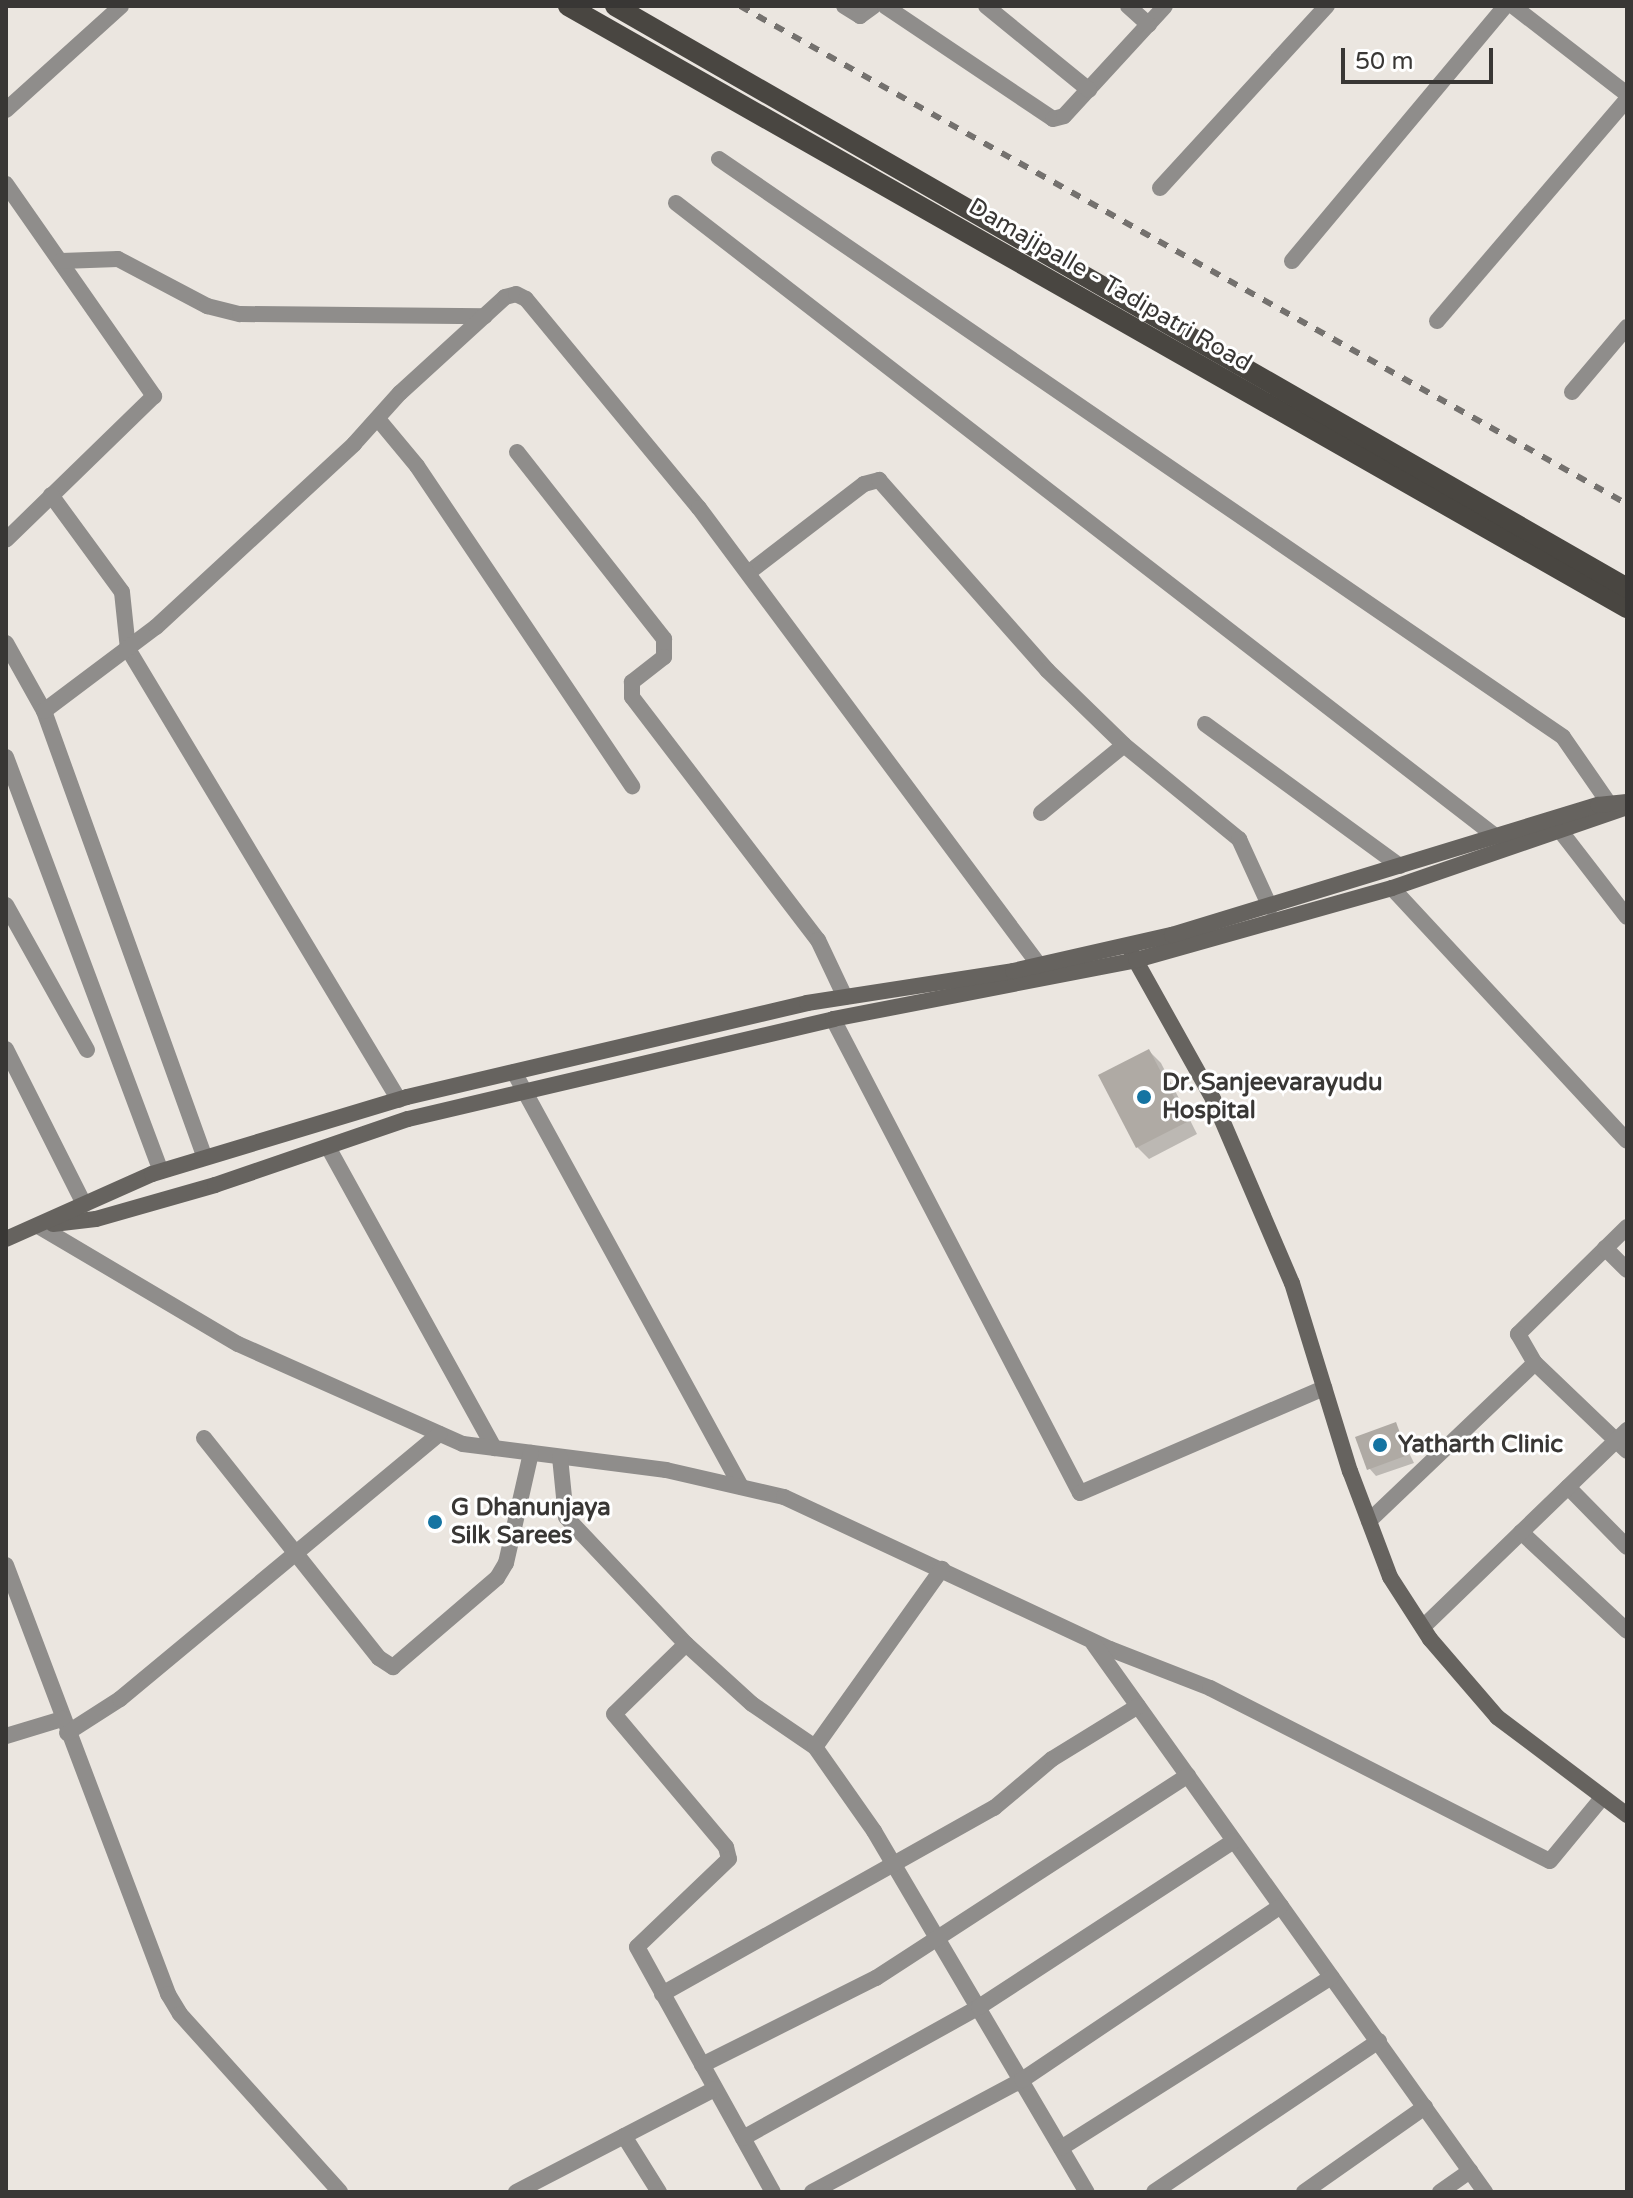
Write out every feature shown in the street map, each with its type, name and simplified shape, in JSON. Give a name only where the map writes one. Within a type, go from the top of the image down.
[{"type":"main road","name":"Damajipalle - Tadipatri Road","points":[[568,6],[1627,608]]},
{"type":"main road","name":"Damajipalle - Tadipatri Road","points":[[615,6],[1627,588]]},
{"type":"main road","points":[[6,1239],[42,1226],[161,1171],[399,1100],[845,997],[1132,953],[1495,836],[1608,802],[1627,804]]},
{"type":"main road","points":[[42,1226],[96,1219],[408,1119],[833,1019],[1132,953],[1392,888],[1562,833],[1627,804]]},
{"type":"main road","points":[[1132,953],[1213,1099],[1292,1283],[1324,1388],[1390,1577],[1423,1627],[1497,1717],[1627,1815]]},
{"type":"main road","points":[[676,1034],[680,1056]]},
{"type":"street","points":[[6,110],[121,6]]},
{"type":"street","points":[[844,6],[860,16],[874,6]]},
{"type":"street","points":[[885,6],[1043,115],[1064,116],[1165,6]]},
{"type":"street","points":[[986,6],[1089,90]]},
{"type":"street","points":[[1128,6],[1149,25]]},
{"type":"street","points":[[1160,188],[1327,6]]},
{"type":"street","points":[[1292,261],[1505,6]]},
{"type":"street","points":[[1437,321],[1627,97],[1513,6]]},
{"type":"street","points":[[719,159],[1563,737],[1608,802]]},
{"type":"street","points":[[6,184],[154,396],[6,540]]},
{"type":"street","points":[[676,203],[1495,836]]},
{"type":"street","points":[[61,261],[118,259],[231,313],[485,316]]},
{"type":"street","points":[[44,711],[128,649],[378,419],[505,297],[516,294],[526,299],[748,573],[1039,965]]},
{"type":"street","points":[[1572,392],[1627,327]]},
{"type":"street","points":[[378,419],[417,466],[632,786]]},
{"type":"street","points":[[517,452],[664,639],[664,657],[632,682],[632,697],[818,940],[845,997]]},
{"type":"street","points":[[748,573],[864,484],[879,480],[1047,670],[1124,745],[1239,839],[1270,907]]},
{"type":"street","points":[[51,495],[122,592],[128,649],[399,1100]]},
{"type":"street","points":[[6,643],[44,711],[205,1157]]},
{"type":"street","points":[[1205,724],[1400,866]]},
{"type":"street","points":[[1041,813],[1124,745]]},
{"type":"street","points":[[6,757],[161,1171]]},
{"type":"street","points":[[1562,833],[1627,917]]},
{"type":"street","points":[[1392,888],[1627,1141]]},
{"type":"street","points":[[6,905],[87,1050]]},
{"type":"street","points":[[833,1019],[1080,1493],[1324,1388]]},
{"type":"street","points":[[6,1049],[84,1204]]},
{"type":"street","points":[[514,1072],[741,1487]]},
{"type":"street","points":[[328,1147],[494,1448]]},
{"type":"street","points":[[42,1226],[138,1290],[238,1344],[463,1444],[666,1470],[784,1497],[1090,1639],[1328,1744],[1550,1861],[1602,1798]]},
{"type":"street","points":[[1423,1627],[1568,1487],[1623,1441],[1535,1363],[1520,1342],[1521,1329],[1627,1227]]},
{"type":"street","points":[[1605,1248],[1627,1270]]},
{"type":"street","points":[[1369,1521],[1535,1363]]},
{"type":"street","points":[[6,1736],[64,1726],[120,1699],[439,1434]]},
{"type":"street","points":[[204,1438],[379,1658],[393,1667],[401,1664],[497,1578],[506,1563],[531,1453]]},
{"type":"street","points":[[560,1457],[566,1517],[686,1644],[752,1704],[815,1747],[892,1863],[933,1937],[979,2007],[1087,2192]]},
{"type":"street","points":[[1568,1487],[1627,1547]]},
{"type":"street","points":[[1521,1532],[1627,1631]]},
{"type":"street","points":[[6,1565],[64,1726],[174,2004],[340,2192]]},
{"type":"street","points":[[815,1747],[942,1569]]},
{"type":"street","points":[[1090,1639],[1485,2192]]},
{"type":"street","points":[[686,1644],[614,1714],[729,1853],[724,1866],[640,1941],[640,1955],[773,2192]]},
{"type":"street","points":[[662,1994],[994,1808],[1052,1759],[1138,1706]]},
{"type":"street","points":[[702,2065],[876,1978],[933,1937],[1188,1775]]},
{"type":"street","points":[[743,2138],[979,2007],[1234,1841]]},
{"type":"street","points":[[812,2192],[1022,2080],[1281,1906]]},
{"type":"street","points":[[1061,2148],[1332,1977]]},
{"type":"street","points":[[1154,2192],[1379,2041]]},
{"type":"street","points":[[516,2192],[715,2089]]},
{"type":"street","points":[[1304,2192],[1425,2107]]},
{"type":"street","points":[[624,2136],[659,2192]]},
{"type":"street","points":[[1440,2192],[1470,2171]]},
{"type":"building","points":[[1149,1049],[1187,1122],[1136,1148],[1098,1075]]},
{"type":"building","points":[[1396,1422],[1408,1455],[1367,1470],[1355,1437]]},
{"type":"railway","points":[[740,6],[1627,504]]},
{"type":"place","name":"Dr. Sanjeevarayudu Hospital","points":[[1144,1097]]},
{"type":"place","name":"Yatharth Clinic","points":[[1380,1445]]},
{"type":"place","name":"G Dhanunjaya Silk Sarees","points":[[435,1522]]}]
